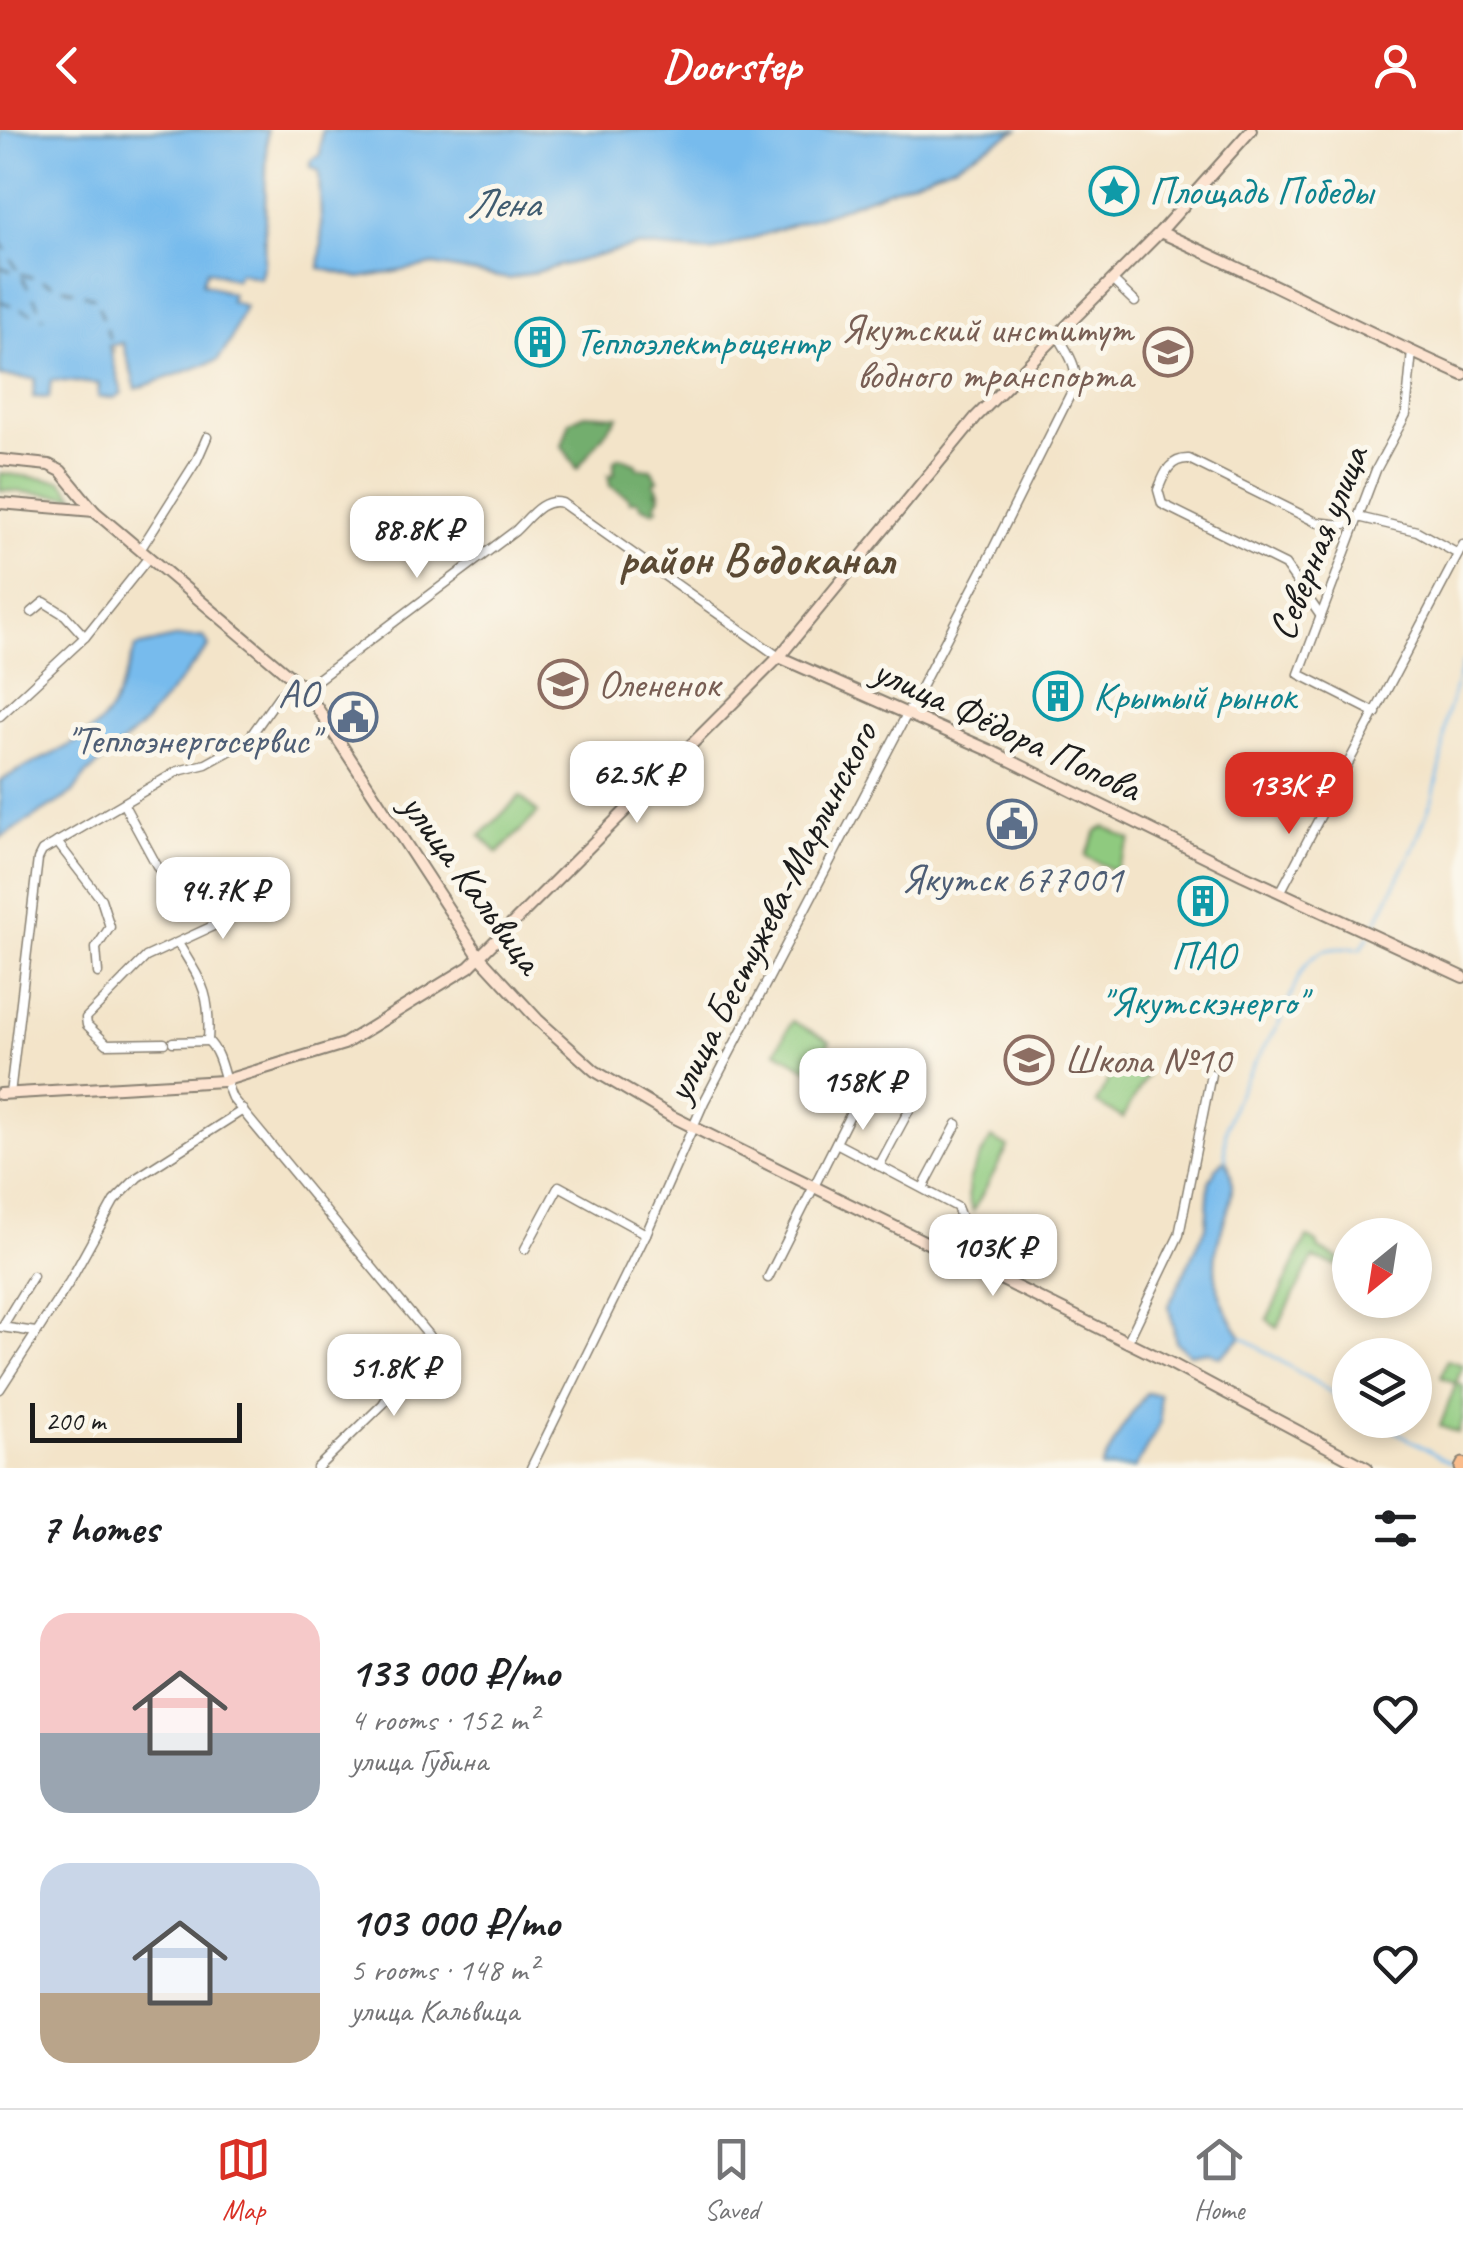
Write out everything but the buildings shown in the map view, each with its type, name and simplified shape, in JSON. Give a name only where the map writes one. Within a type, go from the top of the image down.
[{"type":"street","points":[[295,681],[278,696],[246,741],[206,764],[178,771],[42,851],[5,1094],[223,1080],[344,1044],[469,967],[779,658],[951,446],[1160,232],[1252,130]]},
{"type":"street","points":[[1160,232],[1305,297],[1463,375]]},
{"type":"street","points":[[1112,280],[1135,302]]},
{"type":"street","name":"улица Бестужева-Марлинского","points":[[531,1468],[756,1000],[1074,387],[1073,364],[1057,334]]},
{"type":"street","name":"Северная улица","points":[[1376,713],[1298,674],[1376,470],[1406,414],[1412,351]]},
{"type":"street","points":[[0,716],[85,637],[144,554],[207,438]]},
{"type":"street","points":[[1320,615],[1285,565],[1165,506],[1158,498],[1158,488],[1169,466],[1189,458],[1316,522],[1343,525],[1358,517],[1417,531],[1458,554]]},
{"type":"street","name":"улица Кальвица","points":[[0,460],[55,468],[94,511],[305,689],[479,956],[538,1020],[595,1072],[694,1128],[1127,1343],[1367,1468]]},
{"type":"street","name":"улица Фёдора Попова","points":[[305,689],[548,501],[562,503],[779,658],[907,714],[1463,977]]},
{"type":"street","points":[[0,503],[94,511]]},
{"type":"street","points":[[1281,891],[1463,544]]},
{"type":"street","points":[[32,612],[44,602],[65,615],[85,637]]},
{"type":"street","points":[[124,805],[176,901]]},
{"type":"street","points":[[58,842],[105,906],[110,927],[96,948],[98,973]]},
{"type":"street","points":[[208,1040],[107,1044],[87,1025],[86,1018],[136,964],[252,908]]},
{"type":"street","points":[[178,943],[208,1000],[208,1040],[216,1050],[223,1080],[243,1110],[429,1336],[428,1351],[399,1378],[382,1404],[317,1468]]},
{"type":"street","points":[[768,1278],[877,1061]]},
{"type":"street","points":[[1127,1343],[1179,1235],[1211,1074]]},
{"type":"street","points":[[879,1166],[923,1084]]},
{"type":"street","points":[[0,1388],[70,1281],[114,1201],[138,1177],[243,1110]]},
{"type":"street","points":[[922,1188],[956,1124]]},
{"type":"street","points":[[836,1143],[957,1207],[968,1235],[986,1248]]},
{"type":"street","points":[[525,1250],[558,1186],[646,1234]]},
{"type":"street","points":[[0,1341],[3,1327],[33,1276]]},
{"type":"street","points":[[3,1327],[36,1332]]},
{"type":"green space","points":[[585,414],[618,416],[577,469],[562,446],[570,421]]},
{"type":"green space","points":[[620,457],[637,464],[637,468],[651,469],[658,480],[654,483],[660,492],[656,492],[660,496],[655,505],[658,508],[653,511],[640,506],[638,501],[629,501],[610,486],[608,475],[614,475],[614,460]]},
{"type":"green space","points":[[0,473],[61,481],[76,497],[0,490]]},
{"type":"green space","points":[[520,796],[538,813],[498,853],[480,836]]},
{"type":"green space","points":[[1105,827],[1131,840],[1115,871],[1085,856],[1097,831]]},
{"type":"green space","points":[[792,1021],[830,1041],[813,1072],[776,1051]]},
{"type":"green space","points":[[1119,1060],[1147,1075],[1123,1118],[1096,1103]]},
{"type":"green space","points":[[991,1138],[1008,1147],[973,1211],[969,1182]]},
{"type":"green space","points":[[1307,1237],[1332,1255],[1332,1264],[1313,1258],[1277,1328],[1267,1320]]},
{"type":"green space","points":[[1447,1360],[1463,1365],[1456,1383],[1463,1386],[1463,1419],[1458,1433],[1440,1426],[1456,1384],[1441,1377]]},
{"type":"water","points":[[0,130],[267,130],[264,264],[260,278],[239,273],[236,280],[207,270],[202,283],[232,294],[230,301],[245,306],[218,360],[136,389],[123,343],[109,346],[122,393],[114,398],[98,397],[99,384],[51,380],[49,398],[33,397],[35,379],[0,376]]},
{"type":"water","name":"Лена","points":[[322,130],[1017,130],[956,164],[711,252],[636,246],[509,279],[434,265],[360,278],[319,268],[319,171],[311,167],[311,160],[320,155]]},
{"type":"water","points":[[204,637],[209,646],[143,725],[84,777],[73,793],[0,838],[0,781],[72,744],[98,725],[117,698],[136,647],[174,638]]},
{"type":"water","points":[[1226,1159],[1232,1191],[1218,1242],[1216,1280],[1223,1304],[1242,1337],[1220,1357],[1208,1351],[1189,1354],[1176,1342],[1169,1305],[1206,1227],[1209,1182]]},
{"type":"water","points":[[1146,1393],[1159,1394],[1161,1422],[1135,1468],[1101,1468],[1122,1428]]},
{"type":"waterway","points":[[1373,929],[1413,849],[1433,797],[1446,717],[1463,662]]},
{"type":"waterway","points":[[1226,1159],[1227,1124],[1233,1106],[1279,1023],[1301,973],[1323,951],[1361,949],[1369,936]]},
{"type":"waterway","points":[[1242,1337],[1332,1393]]},
{"type":"waterway","points":[[1407,1438],[1451,1463]]},
{"type":"ferry route","points":[[0,240],[45,317]]},
{"type":"ferry route","points":[[0,267],[96,298],[114,352]]},
{"type":"ferry route","points":[[0,301],[43,317]]},
{"type":"place","name":"Площадь Победы","points":[[1114,191]]},
{"type":"place","name":"Теплоэлектроцентр","points":[[540,342]]},
{"type":"place","name":"Якутский институт водного транспорта","points":[[1168,352]]},
{"type":"place","name":"Олененок","points":[[563,684]]},
{"type":"place","name":"Крытый рынок","points":[[1058,696]]},
{"type":"place","name":"АО \"Теплоэнергосервис\"","points":[[353,717]]},
{"type":"place","name":"Якутск 677001","points":[[1012,824]]},
{"type":"place","name":"ПАО \"Якутскэнерго\"","points":[[1203,901]]},
{"type":"place","name":"Школа №10","points":[[1029,1060]]},
{"type":"district","name":"район Водоканал","points":[[757,559]]}]
